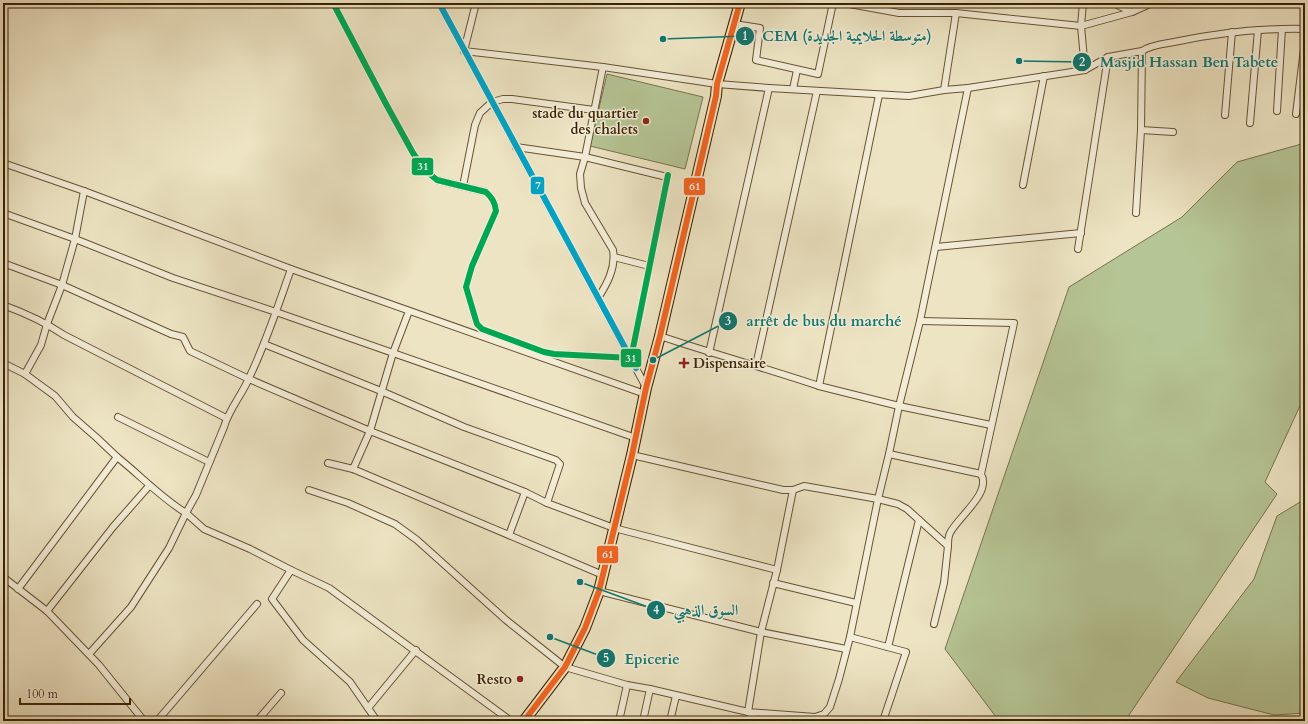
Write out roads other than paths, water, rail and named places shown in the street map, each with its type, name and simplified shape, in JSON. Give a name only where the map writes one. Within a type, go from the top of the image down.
[{"type":"main road","points":[[524,721],[564,667],[585,628],[599,592],[716,96],[717,84],[740,3]]},
{"type":"street","points":[[341,3],[335,6],[413,153],[425,170],[437,180],[486,192],[492,197],[496,204],[496,211],[472,266],[466,287],[477,324],[482,329],[544,352],[554,354],[631,358]]},
{"type":"street","points":[[439,3],[631,358],[646,391]]},
{"type":"street","points":[[464,51],[476,3]]},
{"type":"street","points":[[734,24],[760,28],[756,60],[818,74],[833,3]]},
{"type":"street","points":[[844,3],[899,13],[956,14],[1081,26],[1132,12],[1152,3]]},
{"type":"street","points":[[1083,3],[1081,26],[1085,70]]},
{"type":"street","points":[[1113,3],[1132,12]]},
{"type":"street","points":[[944,90],[956,14]]},
{"type":"street","points":[[1277,111],[1282,29]]},
{"type":"street","points":[[464,51],[603,67],[717,84],[908,96],[1085,70],[1108,57],[1142,51],[1148,47],[1232,32],[1305,29]]},
{"type":"street","points":[[1250,123],[1258,30]]},
{"type":"street","points":[[1225,115],[1232,32]]},
{"type":"street","points":[[1296,114],[1305,41]]},
{"type":"street","points":[[1136,213],[1141,130],[1142,51]]},
{"type":"street","points":[[1078,249],[1108,57]]},
{"type":"street","points":[[598,298],[610,276],[614,256],[613,250],[585,203],[581,188],[580,174],[585,157],[603,67]]},
{"type":"street","points":[[793,89],[797,70]]},
{"type":"street","points":[[1023,185],[1044,76]]},
{"type":"street","points":[[709,353],[769,88]]},
{"type":"street","points":[[309,490],[348,503],[395,524],[417,540],[506,620],[564,667],[627,686],[650,689],[748,712],[815,717],[824,714],[830,707],[850,637],[878,499],[936,247],[968,88]]},
{"type":"street","points":[[756,365],[817,91]]},
{"type":"street","points":[[819,386],[879,95]]},
{"type":"street","points":[[462,186],[475,125],[480,113],[492,102],[503,99],[512,99],[594,110]]},
{"type":"street","points":[[1141,130],[1174,132]]},
{"type":"street","points":[[516,147],[585,157],[667,176],[631,358]]},
{"type":"street","points":[[3,163],[84,191],[290,269],[646,391]]},
{"type":"street","points":[[25,374],[41,345],[47,324],[62,285],[75,239],[84,191]]},
{"type":"street","points":[[3,213],[75,239],[173,278],[276,312],[636,438]]},
{"type":"street","points":[[936,247],[1081,233]]},
{"type":"street","points":[[614,256],[650,266]]},
{"type":"street","points":[[3,263],[62,285],[172,334],[183,337],[190,351],[249,379],[370,431],[525,492],[547,503],[614,528],[777,570]]},
{"type":"street","points":[[89,654],[131,607],[169,548],[196,495],[224,427],[226,418],[249,379],[276,312],[290,269]]},
{"type":"street","points":[[3,305],[47,324],[64,335],[226,418]]},
{"type":"street","points":[[353,469],[370,431],[393,353],[409,311]]},
{"type":"street","points":[[920,321],[1014,323],[981,474],[984,482],[983,486],[974,503],[951,531],[944,583],[934,624]]},
{"type":"street","points":[[660,336],[709,353],[756,365],[819,386],[899,406],[991,424]]},
{"type":"street","points":[[264,344],[382,390],[464,427],[556,460],[560,464],[559,470],[547,503]]},
{"type":"street","points":[[3,363],[25,374],[55,396],[73,418],[98,438],[149,486],[186,513],[204,530],[250,549],[329,588],[416,650],[511,721]]},
{"type":"street","points":[[118,417],[209,462]]},
{"type":"street","points":[[889,454],[981,474]]},
{"type":"street","points":[[632,455],[783,490],[793,490],[804,486],[898,504],[907,509],[948,546]]},
{"type":"street","points":[[18,589],[117,457]]},
{"type":"street","points":[[328,463],[353,469],[603,575]]},
{"type":"street","points":[[48,611],[114,527],[149,486]]},
{"type":"street","points":[[748,712],[761,632],[777,570],[793,490]]},
{"type":"street","points":[[509,535],[525,492]]},
{"type":"street","points":[[888,647],[919,520]]},
{"type":"street","points":[[291,570],[272,599],[303,640],[350,682],[377,721]]},
{"type":"street","points":[[3,577],[48,611],[99,664],[144,721]]},
{"type":"street","points":[[773,584],[856,603]]},
{"type":"street","points":[[599,592],[761,632],[846,649]]},
{"type":"street","points":[[158,721],[257,604]]},
{"type":"street","points":[[850,637],[906,652],[883,721]]},
{"type":"street","points":[[368,708],[416,650]]},
{"type":"street","points":[[619,721],[627,686]]},
{"type":"street","points":[[643,721],[650,689]]},
{"type":"street","points":[[257,721],[281,692]]},
{"type":"street","points":[[670,721],[676,696]]},
{"type":"street","points":[[748,712],[756,718],[757,721]]},
{"type":"place","name":"CEM (متوسطة الحلايمية الجديدة)","points":[[663,39]]},
{"type":"place","name":"Masjid Hassan Ben Tabete","points":[[1019,61]]},
{"type":"place","name":"stade du quartier des chalets","points":[[646,121]]},
{"type":"place","name":"arrêt de bus du marché","points":[[653,360]]},
{"type":"place","name":"Dispensaire","points":[[684,363]]},
{"type":"place","name":"السوق الذهبي","points":[[580,582]]},
{"type":"place","name":"Epicerie","points":[[550,637]]},
{"type":"place","name":"Resto","points":[[520,679]]}]
